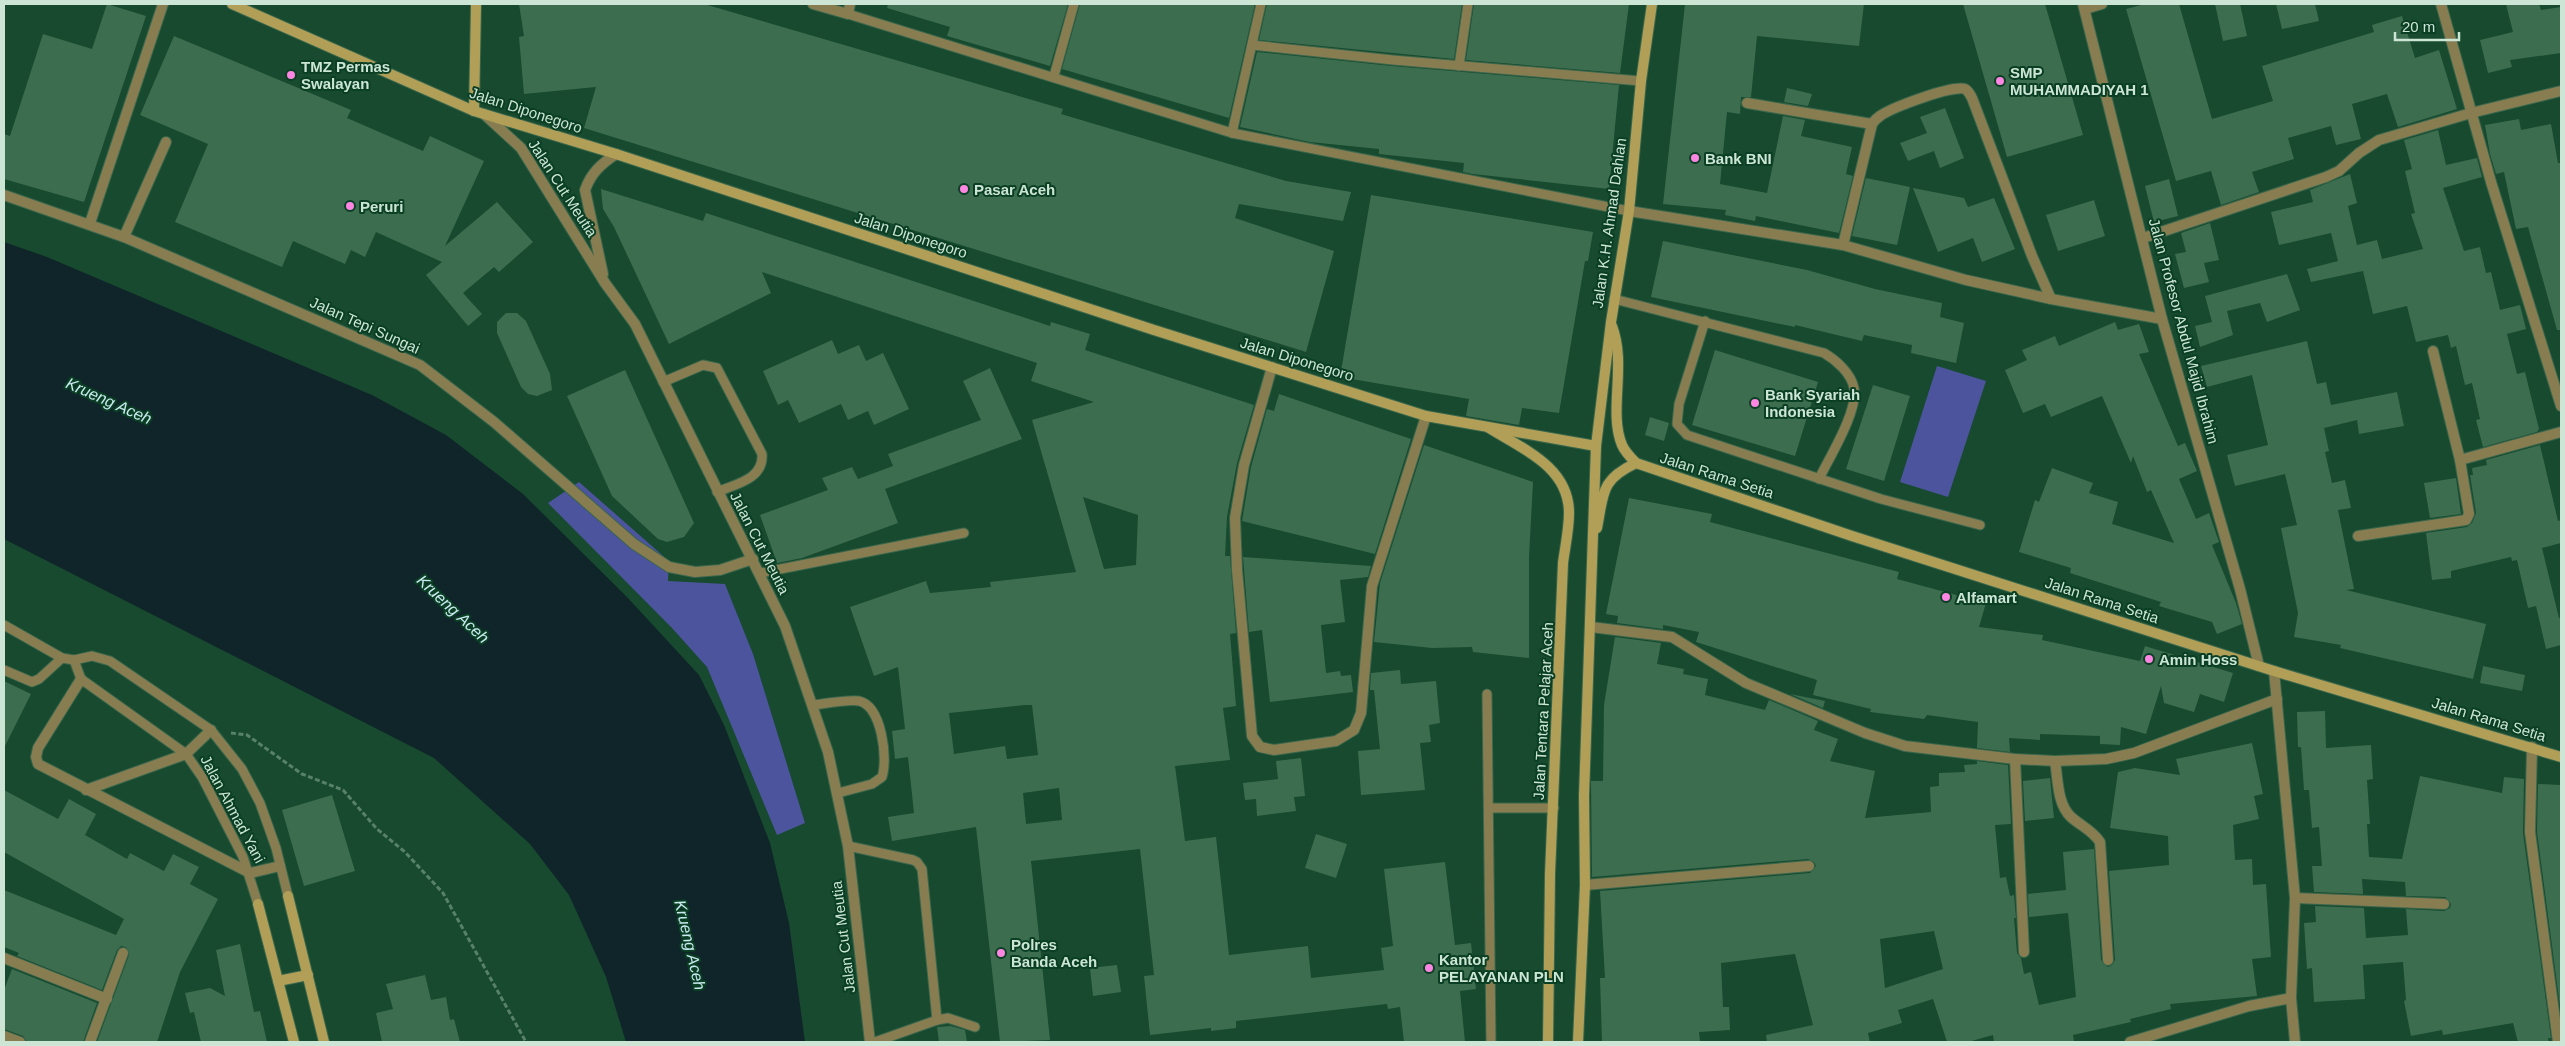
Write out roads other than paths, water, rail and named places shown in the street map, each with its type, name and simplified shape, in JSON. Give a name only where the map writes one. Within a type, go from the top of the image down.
[{"type":"main road","name":"Jalan Diponegoro","points":[[232,4],[479,112],[616,154],[1426,416],[1596,446]]},
{"type":"main road","points":[[476,4],[479,112]]},
{"type":"main road","name":"Jalan K.H. Ahmad Dahlan","points":[[1596,446],[1614,300],[1629,211],[1641,81],[1652,4]]},
{"type":"main road","points":[[1591,565],[1606,488],[1614,474],[1636,463],[1621,444],[1618,429],[1620,360],[1616,336],[1611,322]]},
{"type":"main road","name":"Jalan Tentara Pelajar Aceh","points":[[1482,425],[1547,463],[1565,488],[1569,512],[1563,564],[1550,874],[1548,1042]]},
{"type":"main road","points":[[1578,1042],[1585,885],[1584,796],[1596,446]]},
{"type":"main road","name":"Jalan Rama Setia","points":[[1636,463],[1852,536],[2259,666],[2561,757]]},
{"type":"main road","points":[[288,896],[324,1042]]},
{"type":"main road","name":"Jalan Ahmad Yani","points":[[258,904],[294,1042]]},
{"type":"main road","points":[[278,981],[308,975]]},
{"type":"street","points":[[90,224],[163,4]]},
{"type":"street","points":[[813,4],[849,9]]},
{"type":"street","points":[[2084,6],[2102,4]]},
{"type":"street","points":[[2441,4],[2491,182],[2557,370],[2561,406]]},
{"type":"street","name":"Jalan Profesor Abdul Majid Ibrahim","points":[[2084,6],[2162,319],[2240,589],[2259,666]]},
{"type":"street","points":[[1843,245],[1872,124],[1880,116],[1937,94],[1954,89],[1966,89],[1972,98],[2032,256],[2051,299]]},
{"type":"street","points":[[2143,238],[2326,178],[2339,171],[2359,153],[2379,140],[2471,113],[2561,91]]},
{"type":"street","points":[[1748,103],[1872,124]]},
{"type":"street","name":"Jalan Cut Meutia","points":[[479,112],[521,148],[605,283],[635,324],[785,626],[828,752],[838,793],[848,846],[870,1042]]},
{"type":"street","points":[[124,237],[166,142]]},
{"type":"street","points":[[605,283],[585,190],[589,178],[600,165],[616,154]]},
{"type":"street","name":"Jalan Tepi Sungai","points":[[4,195],[124,237],[420,365],[494,422],[634,544],[669,568],[694,572],[720,570],[753,559]]},
{"type":"street","points":[[1629,211],[1843,245],[1966,280],[2051,299],[2162,319]]},
{"type":"street","points":[[2358,536],[2466,520],[2469,514],[2460,460],[2432,351]]},
{"type":"street","points":[[1272,367],[1244,465],[1235,518],[1252,736],[1260,747],[1274,750],[1336,741],[1354,730],[1362,712],[1372,586],[1426,416]]},
{"type":"street","points":[[2460,460],[2561,432]]},
{"type":"street","points":[[1591,627],[1672,637],[1746,684],[1865,733],[1905,746],[2015,759],[2056,761],[2106,759],[2134,753],[2276,699]]},
{"type":"street","points":[[2274,670],[2295,898],[2291,998],[2295,1042]]},
{"type":"street","points":[[81,679],[38,748],[36,757],[38,764],[250,873],[280,866]]},
{"type":"street","points":[[86,790],[186,754],[211,730]]},
{"type":"street","points":[[2532,748],[2530,832],[2558,1042]]},
{"type":"street","points":[[2015,759],[2024,952]]},
{"type":"street","points":[[2056,761],[2061,803],[2071,817],[2092,831],[2100,842],[2108,960]]},
{"type":"street","points":[[1585,885],[1809,866]]},
{"type":"street","points":[[2295,898],[2444,904]]},
{"type":"street","points":[[90,1042],[123,953]]},
{"type":"street","points":[[4,958],[107,998]]},
{"type":"street","points":[[2130,1042],[2249,1006],[2291,998]]},
{"type":"street","points":[[4,1036],[20,1042]]},
{"type":"lane","points":[[1054,76],[1074,4]]},
{"type":"lane","points":[[1232,133],[1261,4]]},
{"type":"lane","points":[[1459,66],[1468,4]]},
{"type":"lane","points":[[849,9],[1232,133],[1629,211]]},
{"type":"lane","points":[[1252,45],[1459,66],[1641,81]]},
{"type":"lane","points":[[1614,300],[1705,321],[1824,353],[1841,366],[1849,376],[1854,388],[1854,398],[1848,417],[1819,479]]},
{"type":"lane","points":[[1705,321],[1679,404],[1677,424],[1681,430],[1694,439],[1880,499],[1980,525]]},
{"type":"lane","points":[[663,382],[703,365],[717,368],[762,454],[763,464],[756,475],[717,492]]},
{"type":"lane","points":[[760,573],[964,533]]},
{"type":"lane","points":[[4,625],[62,658],[74,660],[92,656],[110,661],[211,730],[242,769],[260,803],[288,896]]},
{"type":"lane","points":[[4,670],[32,682],[39,679],[62,658]]},
{"type":"lane","points":[[74,660],[81,679]]},
{"type":"lane","name":"Jalan Ahmad Yani","points":[[81,679],[186,754],[202,776],[250,873],[258,904]]},
{"type":"lane","points":[[1487,694],[1491,1042]]},
{"type":"lane","points":[[812,705],[859,701],[871,707],[878,720],[885,768],[882,777],[872,784],[838,793]]},
{"type":"lane","points":[[1489,808],[1554,808]]},
{"type":"lane","points":[[848,846],[913,860],[922,869],[937,1020]]},
{"type":"lane","points":[[874,1042],[948,1018],[976,1027]]},
{"type":"water","name":"Krueng Aceh","points":[[4,242],[47,257],[372,395],[446,435],[523,494],[627,597],[699,675],[724,725],[770,843],[789,923],[805,1042],[626,1042],[606,977],[569,895],[530,844],[434,758],[4,539]]},
{"type":"place","name":"TMZ Permas Swalayan","points":[[291,75]]},
{"type":"place","name":"SMP MUHAMMADIYAH 1","points":[[2000,81]]},
{"type":"place","name":"Bank BNI","points":[[1695,158]]},
{"type":"place","name":"Pasar Aceh","points":[[964,189]]},
{"type":"place","name":"Peruri","points":[[350,206]]},
{"type":"place","name":"Bank Syariah Indonesia","points":[[1755,403]]},
{"type":"place","name":"Alfamart","points":[[1946,597]]},
{"type":"place","name":"Amin Hoss","points":[[2149,659]]},
{"type":"place","name":"Polres Banda Aceh","points":[[1001,953]]},
{"type":"place","name":"Kantor PELAYANAN PLN","points":[[1429,968]]}]
